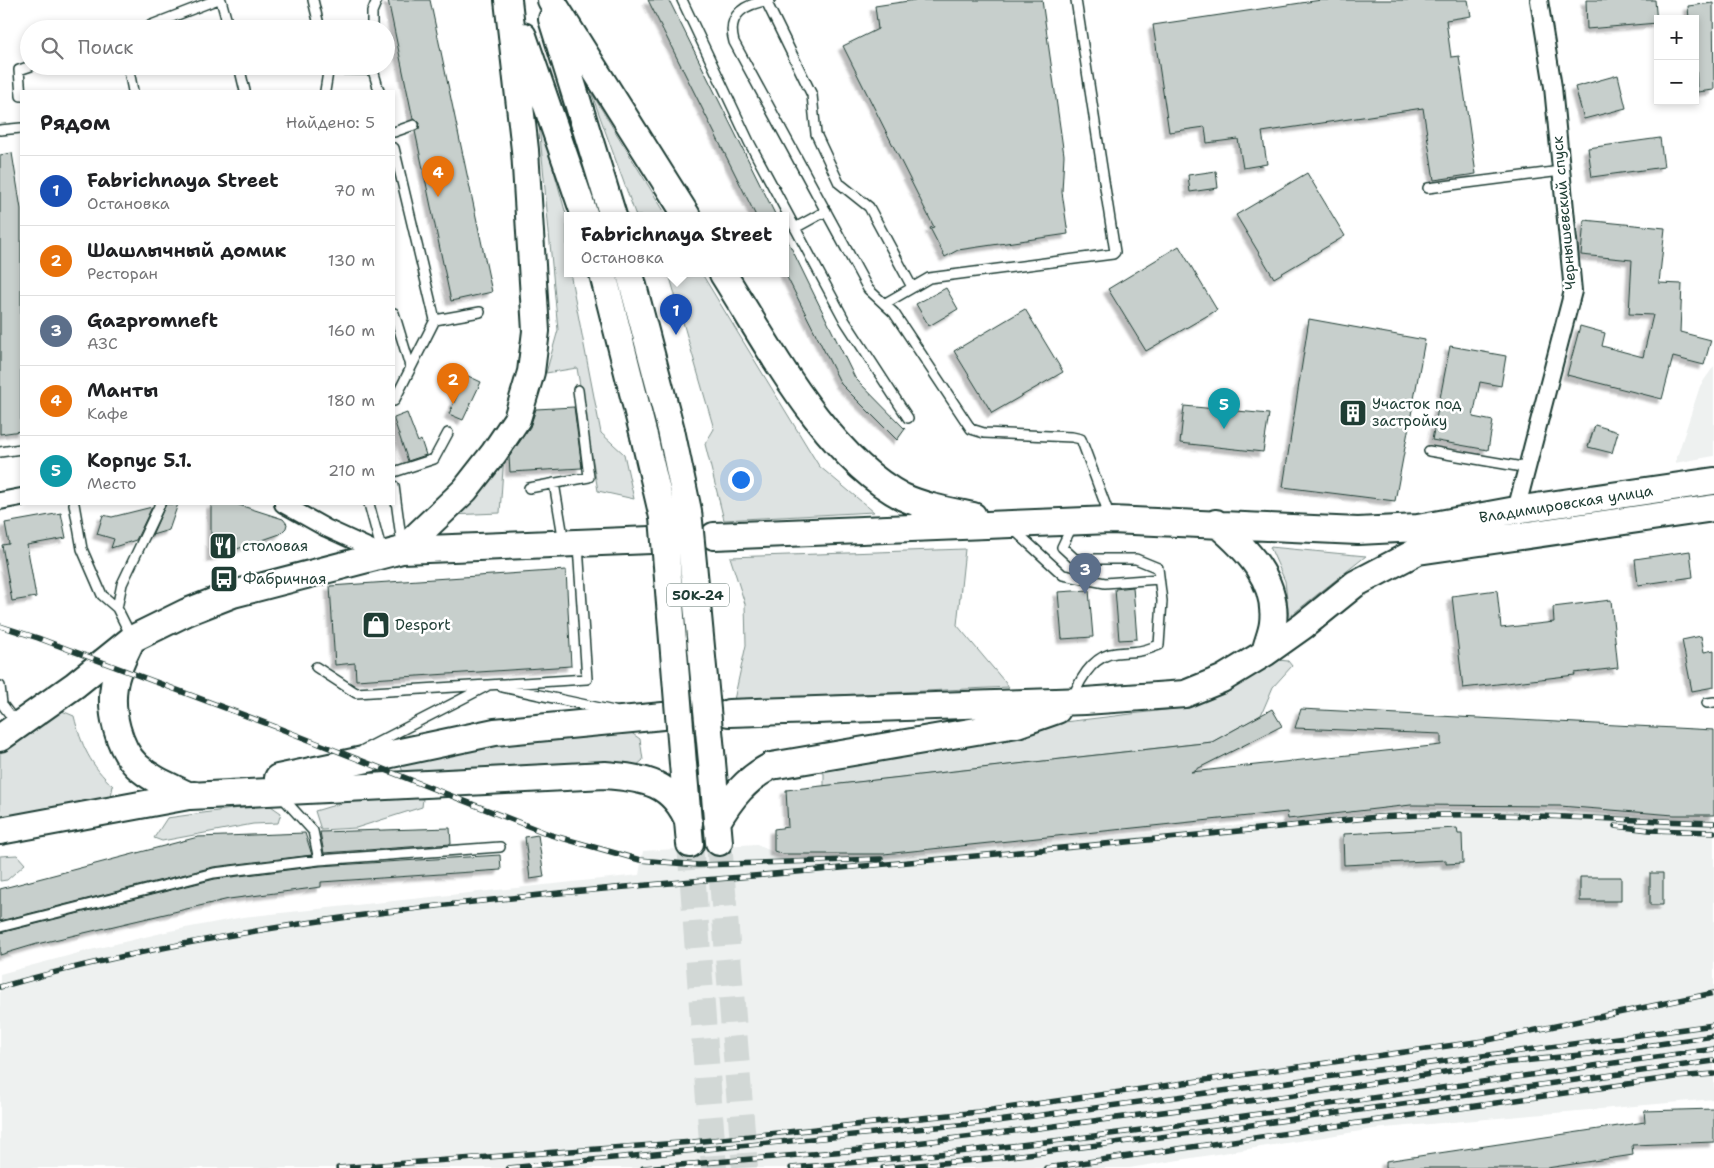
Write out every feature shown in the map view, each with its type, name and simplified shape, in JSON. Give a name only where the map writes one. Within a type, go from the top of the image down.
[{"type":"main road","points":[[510,0],[583,212]]},
{"type":"main road","points":[[392,552],[465,490],[494,453],[517,418],[531,372],[536,331],[525,150],[510,0]]},
{"type":"main road","points":[[546,0],[612,212]]},
{"type":"main road","points":[[551,0],[684,212]]},
{"type":"main road","name":"50К-24","points":[[276,790],[605,776],[638,777],[650,781],[679,804],[689,834],[663,517],[604,277]]},
{"type":"main road","name":"50К-24","points":[[631,277],[671,430],[688,511],[718,832],[730,800],[748,779],[771,766],[1017,724],[1078,701]]},
{"type":"main road","points":[[725,277],[806,404],[839,446],[881,483],[904,497],[931,507],[1008,524]]},
{"type":"main road","name":"Владимировская улица","points":[[1418,540],[1516,510],[1714,481]]},
{"type":"main road","name":"Владимировская улица","points":[[1418,540],[1714,508]]},
{"type":"main road","points":[[714,536],[1111,520],[1358,531],[1418,540]]},
{"type":"main road","points":[[1216,524],[1236,540],[1257,563],[1271,593],[1273,622],[1265,653]]},
{"type":"main road","points":[[9,732],[75,685],[132,639],[187,612],[234,594],[392,552],[651,540]]},
{"type":"main road","points":[[728,713],[1078,701],[1185,694],[1222,679],[1265,653],[1303,626],[1355,584],[1418,540]]},
{"type":"main road","points":[[132,639],[120,665],[114,686],[114,711],[120,739],[135,765],[155,779],[190,796],[276,790]]},
{"type":"main road","points":[[0,831],[190,796],[495,732],[656,717]]},
{"type":"street","name":"Чернышевский спуск","points":[[1516,510],[1573,291],[1553,87],[1539,0]]},
{"type":"street","points":[[0,501],[20,497]]},
{"type":"street","points":[[285,505],[326,528],[392,552]]},
{"type":"lane","points":[[164,20],[216,0]]},
{"type":"lane","points":[[221,0],[227,20]]},
{"type":"lane","points":[[313,0],[318,20]]},
{"type":"lane","points":[[372,20],[372,12],[377,0]]},
{"type":"lane","points":[[682,0],[749,142],[786,212]]},
{"type":"lane","points":[[770,0],[746,6],[740,11],[733,25],[734,42],[868,289],[894,313],[971,430],[984,434],[1072,436],[1081,439],[1111,520]]},
{"type":"lane","points":[[884,304],[929,278],[1113,254],[1116,252],[1076,0]]},
{"type":"lane","points":[[766,1],[811,93],[816,134],[839,183],[869,207],[912,287]]},
{"type":"lane","points":[[20,70],[21,90]]},
{"type":"lane","points":[[130,75],[133,90]]},
{"type":"lane","points":[[241,75],[245,90]]},
{"type":"lane","points":[[325,90],[328,75]]},
{"type":"lane","points":[[375,75],[379,90]]},
{"type":"lane","points":[[395,132],[414,125]]},
{"type":"lane","points":[[0,130],[20,128]]},
{"type":"lane","points":[[395,152],[435,320],[395,399]]},
{"type":"lane","points":[[1428,188],[1561,171]]},
{"type":"lane","points":[[795,228],[826,212]]},
{"type":"lane","points":[[789,217],[845,321],[908,418]]},
{"type":"lane","points":[[435,320],[480,312]]},
{"type":"lane","points":[[395,316],[410,366]]},
{"type":"lane","points":[[529,488],[588,477],[578,390]]},
{"type":"lane","points":[[395,472],[434,459],[448,433]]},
{"type":"lane","points":[[0,452],[20,449]]},
{"type":"lane","points":[[1429,451],[1528,468]]},
{"type":"lane","points":[[316,667],[356,693],[588,679],[571,543],[554,484]]},
{"type":"lane","points":[[74,505],[82,549],[102,595],[117,608],[132,639]]},
{"type":"lane","points":[[117,608],[122,584],[160,505]]},
{"type":"lane","points":[[369,505],[392,552]]},
{"type":"lane","points":[[392,552],[393,505]]},
{"type":"lane","points":[[1075,521],[1062,547],[1075,560],[1136,558],[1158,568],[1162,600],[1159,645],[1138,653],[1114,653],[1090,666],[1078,684],[1078,701]]},
{"type":"lane","points":[[1008,524],[1063,575],[1105,583],[1159,579]]},
{"type":"lane","points":[[329,767],[490,685],[656,717]]},
{"type":"lane","points":[[0,686],[9,732]]},
{"type":"lane","points":[[276,790],[313,831],[319,860]]},
{"type":"lane","points":[[0,928],[214,873],[319,860],[500,847]]},
{"type":"shaded area","points":[[591,92],[665,212],[635,212]]},
{"type":"shaded area","points":[[538,113],[565,212],[564,277],[571,277],[601,433],[624,454],[634,499],[598,491],[577,368],[546,373],[558,330]]},
{"type":"shaded area","points":[[670,277],[704,277],[819,466],[874,512],[724,520],[705,444],[714,429]]},
{"type":"shaded area","points":[[1714,366],[1714,456],[1675,463],[1700,386]]},
{"type":"shaded area","points":[[504,454],[500,513],[450,515]]},
{"type":"shaded area","points":[[1270,547],[1366,556],[1289,617],[1285,581]]},
{"type":"shaded area","points":[[965,549],[957,625],[1009,687],[734,700],[746,645],[745,604],[730,557]]},
{"type":"shaded area","points":[[1278,660],[1288,661],[1292,666],[1273,687],[1261,715],[1212,742],[824,786],[824,773],[815,771],[1056,723],[1190,707],[1241,684]]},
{"type":"shaded area","points":[[62,711],[74,716],[80,736],[93,763],[113,786],[110,801],[0,818],[0,748]]},
{"type":"shaded area","points":[[630,732],[640,739],[643,760],[635,767],[407,772],[402,770],[401,765],[494,745]]},
{"type":"shaded area","points":[[398,796],[423,799],[422,807],[356,828],[321,830],[315,811],[352,800]]},
{"type":"shaded area","points":[[268,804],[281,813],[278,823],[253,824],[162,841],[154,838],[167,818]]},
{"type":"shaded area","points":[[1411,808],[1560,809],[1714,818],[1714,1099],[1373,1129],[1129,1168],[0,1168],[0,974],[86,951],[170,931],[243,917],[639,875],[643,851],[757,844],[783,857],[886,855],[1289,821]]},
{"type":"shaded area","points":[[17,855],[25,864],[7,880],[0,881],[0,856]]},
{"type":"building","points":[[388,0],[430,0],[492,292],[451,301],[415,131],[419,129],[420,123],[413,119],[395,33],[395,20],[392,20]]},
{"type":"building","points":[[648,0],[669,0],[774,212],[754,212]]},
{"type":"building","points":[[915,0],[1042,0],[1064,155],[1062,192],[1068,234],[958,250],[945,257],[930,228],[934,227],[843,46],[878,29],[875,6]]},
{"type":"building","points":[[1321,0],[1468,0],[1471,16],[1446,20],[1451,57],[1459,56],[1476,174],[1434,180],[1423,108],[1262,132],[1267,164],[1243,168],[1238,139],[1207,143],[1205,127],[1169,132],[1153,25]]},
{"type":"building","points":[[1586,0],[1655,0],[1656,15],[1654,15],[1654,23],[1587,29]]},
{"type":"building","points":[[1713,3],[1714,90],[1699,92],[1699,15],[1689,15],[1688,6]]},
{"type":"building","points":[[1618,75],[1626,108],[1584,119],[1575,87]]},
{"type":"building","points":[[1660,138],[1664,167],[1592,177],[1588,148]]},
{"type":"building","points":[[12,153],[20,203],[20,431],[0,434],[0,155]]},
{"type":"building","points":[[1216,171],[1218,188],[1190,192],[1188,175]]},
{"type":"building","points":[[1307,173],[1345,236],[1274,278],[1236,215]]},
{"type":"building","points":[[1584,220],[1665,228],[1659,283],[1682,284],[1680,332],[1711,340],[1704,365],[1673,357],[1662,399],[1567,375],[1580,326],[1605,333],[1602,346],[1643,357],[1653,315],[1629,314],[1632,260],[1581,255]]},
{"type":"building","points":[[789,243],[855,378],[905,429],[897,440],[841,384],[787,277],[789,277]]},
{"type":"building","points":[[1179,246],[1217,310],[1146,351],[1108,289]]},
{"type":"building","points":[[946,288],[958,309],[929,326],[916,304]]},
{"type":"building","points":[[1025,309],[1063,372],[992,413],[954,351]]},
{"type":"building","name":"Участок под застройку","points":[[1309,319],[1425,340],[1395,501],[1283,487]]},
{"type":"building","points":[[1450,346],[1506,356],[1501,386],[1480,382],[1473,417],[1493,421],[1488,450],[1432,440]]},
{"type":"building","points":[[466,375],[481,382],[463,420],[449,414]]},
{"type":"building","points":[[1184,406],[1269,414],[1263,452],[1180,443]]},
{"type":"building","points":[[574,407],[582,468],[510,472],[509,457],[530,427],[536,409]]},
{"type":"building","points":[[407,413],[418,442],[421,440],[426,455],[408,461],[395,423],[395,418]]},
{"type":"building","points":[[1595,425],[1618,432],[1612,453],[1588,447]]},
{"type":"building","points":[[166,505],[178,505],[169,530],[152,535]]},
{"type":"building","points":[[211,505],[239,505],[283,519],[287,524],[280,534],[211,558]]},
{"type":"building","points":[[152,507],[136,540],[111,548],[114,539],[97,534],[103,515],[112,517]]},
{"type":"building","points":[[61,513],[66,538],[27,545],[36,597],[12,601],[2,545],[9,544],[5,523]]},
{"type":"building","points":[[1690,551],[1693,577],[1638,585],[1635,559]]},
{"type":"building","points":[[566,570],[571,666],[356,680],[355,663],[335,665],[330,586]]},
{"type":"building","points":[[1133,587],[1137,639],[1119,640],[1115,589]]},
{"type":"building","points":[[1089,590],[1093,637],[1062,639],[1058,592]]},
{"type":"building","points":[[1497,590],[1501,628],[1554,622],[1553,607],[1611,600],[1618,668],[1463,688],[1452,596]]},
{"type":"building","points":[[1701,636],[1704,652],[1714,650],[1714,687],[1692,691],[1682,640]]},
{"type":"building","points":[[1272,709],[1282,726],[1191,772],[1441,745],[1441,734],[1295,728],[1301,709],[1714,730],[1714,815],[1674,815],[1560,806],[1411,805],[1288,819],[1287,812],[884,854],[783,854],[774,851],[774,829],[788,827],[786,790],[1212,742]]},
{"type":"building","points":[[450,828],[451,844],[324,853],[320,832]]},
{"type":"building","points":[[1457,828],[1458,834],[1462,834],[1463,863],[1446,864],[1446,860],[1344,865],[1343,834]]},
{"type":"building","points":[[305,833],[312,855],[213,867],[0,921],[0,889],[198,837]]},
{"type":"building","points":[[538,835],[544,877],[530,879],[525,837]]},
{"type":"building","points":[[500,855],[501,870],[321,882],[321,887],[229,899],[37,944],[0,955],[0,933],[215,879],[320,866]]},
{"type":"building","points":[[1650,873],[1663,873],[1663,905],[1650,905]]},
{"type":"building","points":[[1580,877],[1621,877],[1621,901],[1580,901]]},
{"type":"building","points":[[1714,1109],[1714,1142],[1632,1145],[1633,1155],[1547,1168],[1386,1168],[1386,1161],[1645,1122],[1644,1111]]},
{"type":"tunnel","points":[[719,842],[745,1168]]},
{"type":"tunnel","points":[[690,844],[714,1168]]},
{"type":"railway","points":[[0,626],[38,638],[276,727],[551,835],[640,860],[698,865],[881,859]]},
{"type":"railway","points":[[0,987],[88,964],[176,945],[266,929],[356,916],[536,895],[1047,850],[1377,817],[1504,815],[1714,823]]},
{"type":"railway","points":[[1615,826],[1649,830],[1714,832]]},
{"type":"railway","points":[[338,1168],[693,1142],[978,1112],[1483,1041],[1714,993]]},
{"type":"railway","points":[[508,1168],[990,1122],[1714,1025]]},
{"type":"railway","points":[[643,1168],[859,1150],[1039,1128],[1302,1094],[1502,1063],[1590,1054],[1714,1036]]},
{"type":"railway","points":[[791,1168],[1022,1145],[1253,1115],[1714,1049]]},
{"type":"railway","points":[[883,1168],[988,1159],[1207,1131],[1714,1061]]},
{"type":"railway","points":[[1046,1168],[1676,1077],[1714,1074]]},
{"type":"place","name":"Манты","points":[[438,197]]},
{"type":"place","name":"Fabrichnaya Street","points":[[676,335]]},
{"type":"place","name":"Шашлычный домик","points":[[453,404]]},
{"type":"place","name":"Участок под застройку","points":[[1353,413]]},
{"type":"place","name":"Корпус 5.1.","points":[[1224,429]]},
{"type":"place","name":"столовая","points":[[223,546]]},
{"type":"place","name":"Фабричная","points":[[224,579]]},
{"type":"place","name":"Gazpromneft","points":[[1085,594]]},
{"type":"place","name":"Desport","points":[[376,625]]}]
